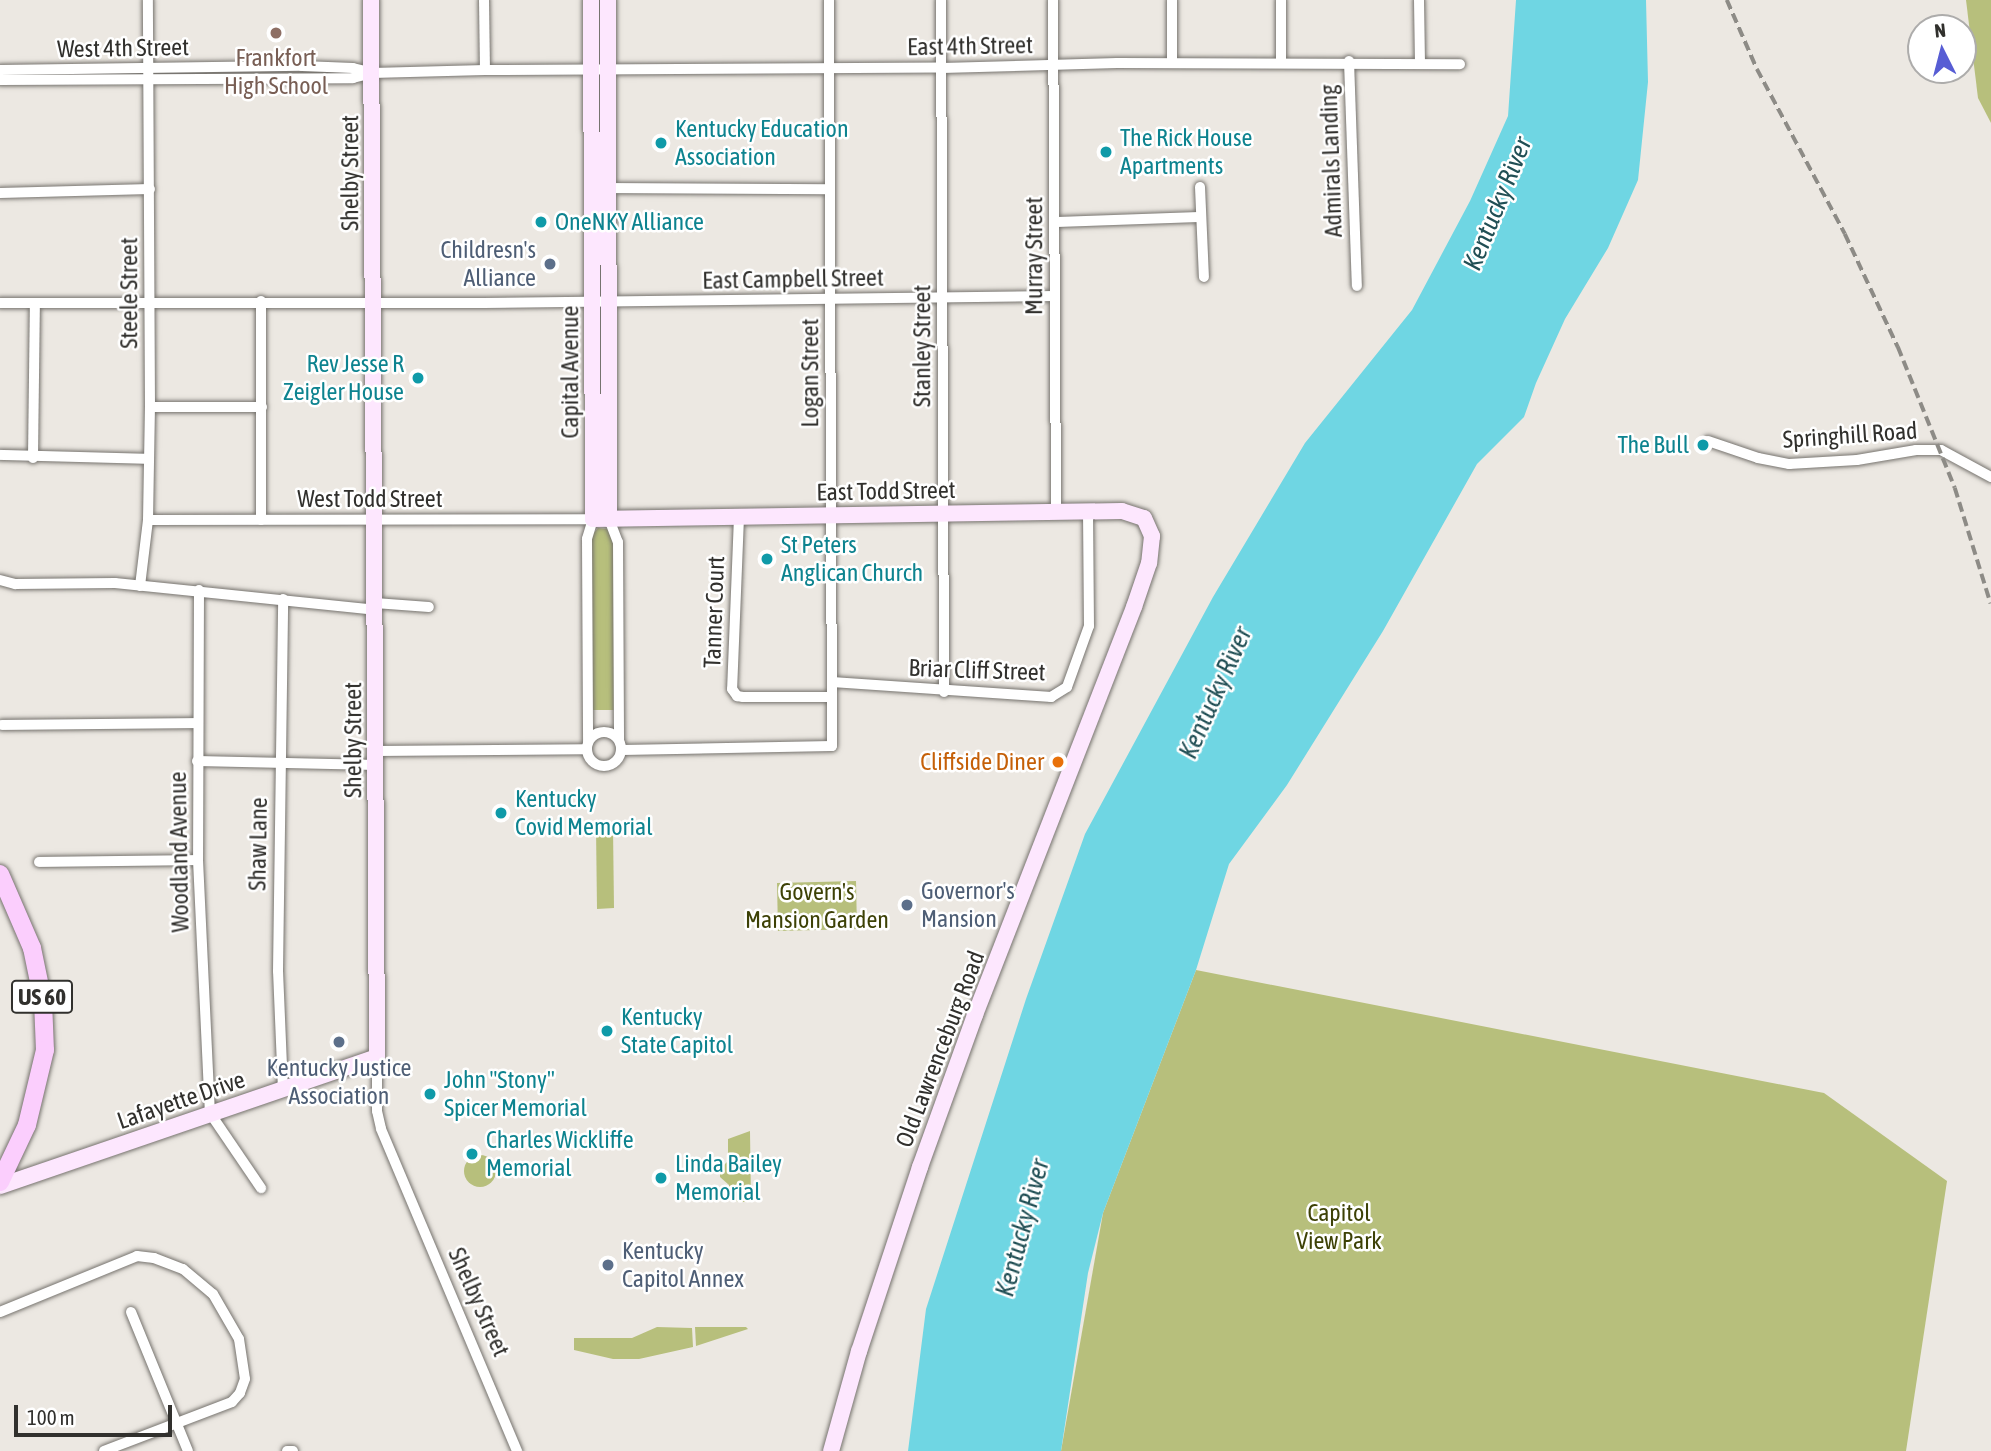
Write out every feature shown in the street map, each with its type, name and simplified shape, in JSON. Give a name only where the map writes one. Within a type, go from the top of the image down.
[{"type":"main road","name":"Shelby Street","points":[[371,0],[377,1056]]},
{"type":"main road","name":"Capital Avenue","points":[[591,0],[600,69]]},
{"type":"main road","name":"Capital Avenue","points":[[601,519],[600,69],[608,0]]},
{"type":"main road","name":"East Todd Street","points":[[601,519],[943,513],[1135,513],[1144,518],[1152,536],[1151,551]]},
{"type":"main road","name":"Old Lawrenceburg Road","points":[[831,1451],[859,1351],[920,1167],[979,1005],[1135,607],[1151,551]]},
{"type":"main road","name":"US 60","points":[[0,874],[32,948],[43,1001],[45,1050],[27,1125],[0,1184]]},
{"type":"main road","name":"Lafayette Drive","points":[[0,1184],[377,1056]]},
{"type":"street","name":"Steele Street","points":[[140,586],[148,520],[150,407],[148,0]]},
{"type":"street","points":[[484,0],[485,70]]},
{"type":"street","name":"Logan Street","points":[[620,745],[832,746],[829,0]]},
{"type":"street","name":"Stanley Street","points":[[941,0],[944,692]]},
{"type":"street","name":"Murray Street","points":[[1053,0],[1056,512]]},
{"type":"street","points":[[1172,0],[1172,62]]},
{"type":"street","points":[[1280,61],[1281,0]]},
{"type":"street","points":[[1419,0],[1420,63]]},
{"type":"street","name":"East 4th Street","points":[[600,69],[942,68],[1349,61]]},
{"type":"street","name":"Admirals Landing","points":[[1357,286],[1349,61],[1460,64]]},
{"type":"street","name":"West 4th Street","points":[[0,80],[315,67],[353,68],[372,73],[600,69]]},
{"type":"street","name":"West 4th Street","points":[[0,70],[148,74]]},
{"type":"street","points":[[1200,187],[1204,277]]},
{"type":"street","points":[[600,188],[830,189]]},
{"type":"street","points":[[0,193],[150,189]]},
{"type":"street","points":[[1055,222],[1201,217]]},
{"type":"street","name":"East Campbell Street","points":[[0,303],[600,302],[1055,296]]},
{"type":"street","points":[[261,301],[261,520]]},
{"type":"street","points":[[33,458],[35,303]]},
{"type":"street","points":[[150,407],[262,407]]},
{"type":"street","name":"Springhill Road","points":[[1708,441],[1758,458],[1788,464],[1857,460],[1916,450],[1941,450],[1991,477]]},
{"type":"street","points":[[0,455],[33,458],[149,459]]},
{"type":"street","name":"Briar Cliff Street","points":[[832,682],[944,692],[1051,697],[1067,687],[1089,626],[1088,512]]},
{"type":"street","name":"Tanner Court","points":[[739,517],[732,689],[737,696],[743,697],[832,697]]},
{"type":"street","name":"West Todd Street","points":[[148,520],[601,519]]},
{"type":"street","name":"Capital Avenue","points":[[587,746],[586,539],[601,519],[618,542],[620,745]]},
{"type":"street","points":[[0,580],[15,584],[94,582],[375,607],[429,607]]},
{"type":"street","name":"Woodland Avenue","points":[[199,590],[198,860],[210,1113]]},
{"type":"street","name":"Shaw Lane","points":[[283,599],[278,971],[283,1090]]},
{"type":"street","points":[[2,725],[198,723]]},
{"type":"street","points":[[197,761],[280,763],[572,749],[587,746],[600,732],[611,733],[620,745],[617,762],[602,767],[590,760],[587,746]]},
{"type":"street","points":[[38,862],[198,860]]},
{"type":"street","name":"Shelby Street","points":[[377,1056],[377,1111],[381,1129],[517,1451]]},
{"type":"street","points":[[210,1113],[261,1188]]},
{"type":"street","points":[[0,1312],[136,1256],[167,1262],[191,1273],[213,1294],[231,1320],[242,1350],[245,1379],[236,1398],[104,1451]]},
{"type":"street","points":[[131,1312],[188,1451]]},
{"type":"street","points":[[287,1451],[293,1451]]},
{"type":"green space","points":[[1966,0],[1991,0],[1991,123],[1978,98],[1977,14],[1968,14]]},
{"type":"green space","points":[[598,528],[607,529],[614,535],[616,710],[592,710],[592,535]]},
{"type":"green space","points":[[596,828],[613,828],[614,908],[597,909]]},
{"type":"green space","name":"Govern's Mansion Garden","points":[[856,881],[857,929],[778,931],[777,883]]},
{"type":"green space","name":"Capitol View Park","points":[[1196,970],[1824,1093],[1947,1181],[1906,1451],[1061,1451],[1103,1213]]},
{"type":"green space","points":[[750,1131],[751,1202],[740,1202],[729,1199],[729,1185],[720,1177],[720,1169],[728,1161],[728,1139]]},
{"type":"green space","points":[[480,1155],[491,1160],[496,1171],[491,1182],[480,1187],[469,1182],[464,1171],[469,1160]]},
{"type":"green space","points":[[657,1327],[692,1328],[693,1347],[639,1359],[613,1359],[574,1350],[574,1338],[632,1338]]},
{"type":"green space","points":[[695,1327],[746,1327],[748,1329],[696,1346]]},
{"type":"water","name":"Kentucky River","points":[[1516,0],[1646,0],[1648,82],[1638,180],[1608,248],[1565,319],[1524,417],[1477,464],[1383,631],[1287,785],[1229,864],[1196,970],[1103,1213],[1088,1273],[1061,1451],[908,1451],[926,1309],[1026,999],[1085,834],[1213,597],[1305,443],[1412,310],[1470,201],[1508,116]]},
{"type":"railway","points":[[1727,0],[1757,69],[1845,234],[1898,347],[1955,488],[1991,604]]},
{"type":"place","name":"Frankfort High School","points":[[276,33]]},
{"type":"place","name":"Kentucky Education Association","points":[[661,143]]},
{"type":"place","name":"The Rick House Apartments","points":[[1106,152]]},
{"type":"place","name":"OneNKY Alliance","points":[[541,222]]},
{"type":"place","name":"Childresn's Alliance","points":[[550,264]]},
{"type":"place","name":"Rev Jesse R Zeigler House","points":[[418,378]]},
{"type":"place","name":"The Bull","points":[[1703,445]]},
{"type":"place","name":"St Peters Anglican Church","points":[[767,559]]},
{"type":"place","name":"Cliffside Diner","points":[[1058,762]]},
{"type":"place","name":"Kentucky Covid Memorial","points":[[501,813]]},
{"type":"place","name":"Governor's Mansion","points":[[907,905]]},
{"type":"place","name":"Kentucky State Capitol","points":[[607,1031]]},
{"type":"place","name":"Kentucky Justice Association","points":[[339,1042]]},
{"type":"place","name":"John \"Stony\" Spicer Memorial","points":[[430,1094]]},
{"type":"place","name":"Charles Wickliffe Memorial","points":[[472,1154]]},
{"type":"place","name":"Linda Bailey Memorial","points":[[661,1178]]},
{"type":"place","name":"Kentucky Capitol Annex","points":[[608,1265]]}]
